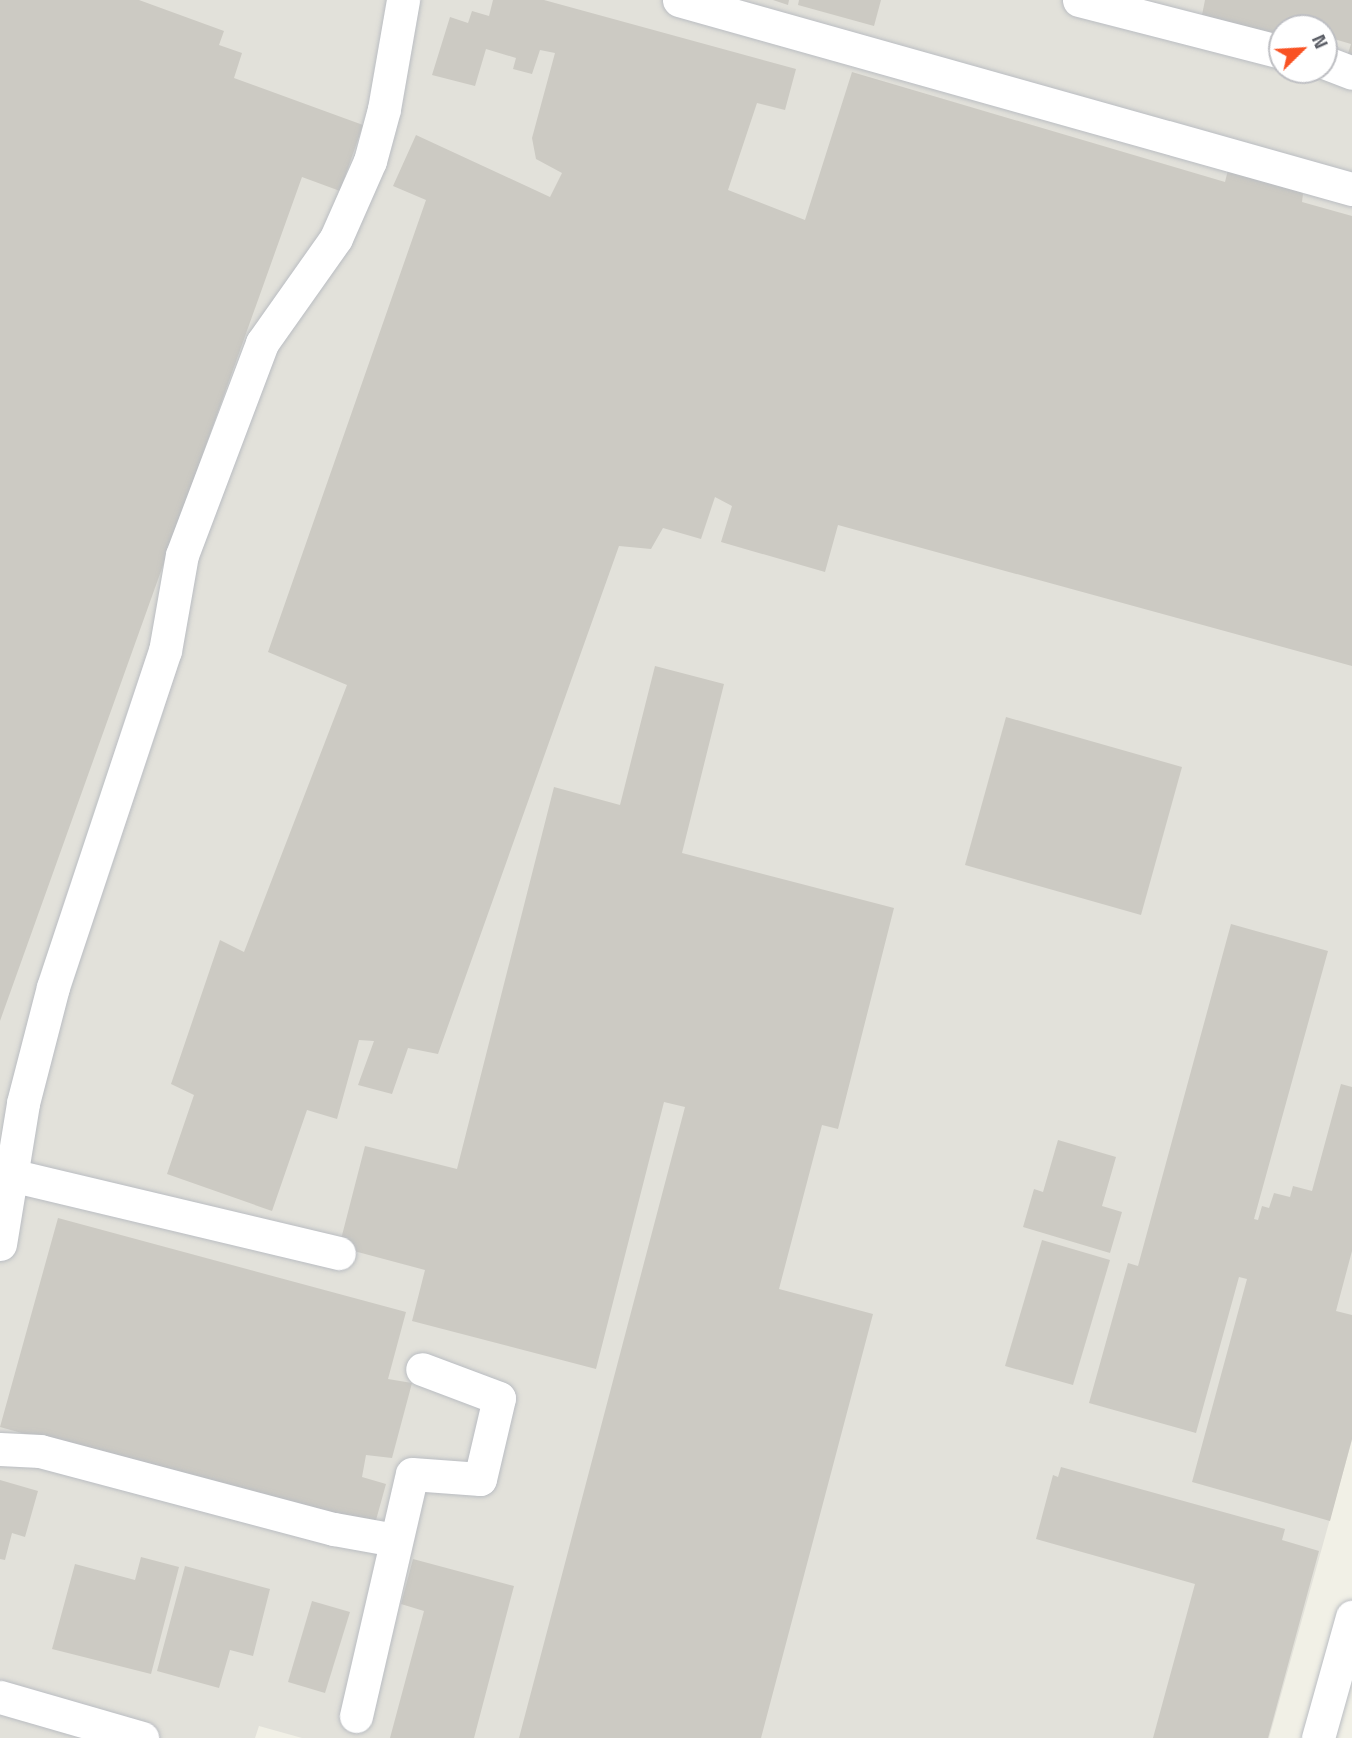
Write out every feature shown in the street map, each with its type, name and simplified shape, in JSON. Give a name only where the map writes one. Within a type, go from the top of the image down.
[{"type":"street","points":[[0,1244],[6,1189],[23,1103],[53,987],[165,651],[182,555],[262,343],[336,238],[370,161],[384,109],[403,0]]},
{"type":"street","points":[[679,0],[1352,189]]},
{"type":"street","points":[[1079,0],[1268,48]]},
{"type":"street","points":[[6,1189],[339,1253]]},
{"type":"street","points":[[356,1716],[412,1474],[481,1479],[499,1398],[422,1369]]},
{"type":"street","points":[[0,1449],[40,1451],[334,1529],[395,1540]]},
{"type":"street","points":[[1318,1738],[1352,1616]]},
{"type":"street","points":[[0,1697],[142,1738]]},
{"type":"shaded area","points":[[0,0],[1352,0],[1352,1440],[1269,1738],[302,1738],[259,1726],[255,1738],[0,1738]]},
{"type":"building","points":[[0,0],[139,0],[224,31],[219,45],[242,53],[234,78],[363,125],[340,191],[302,177],[0,1021]]},
{"type":"building","points":[[493,0],[544,0],[796,69],[785,110],[757,103],[728,190],[805,220],[852,72],[1225,182],[1228,170],[1299,189],[1303,194],[1302,202],[1352,216],[1352,666],[838,525],[825,572],[721,542],[732,506],[715,497],[701,539],[663,528],[651,549],[619,546],[438,1054],[408,1048],[392,1094],[358,1085],[374,1041],[359,1040],[337,1119],[307,1110],[272,1211],[167,1174],[194,1095],[171,1084],[220,940],[244,952],[347,685],[268,652],[426,200],[393,186],[416,135],[550,197],[562,173],[536,159],[532,138],[555,53],[540,50],[532,74],[513,69],[516,58],[486,49],[475,86],[432,75],[450,17],[468,23],[472,11],[489,16]]},
{"type":"building","points":[[773,0],[789,0],[788,5]]},
{"type":"building","points":[[799,0],[881,0],[874,26],[798,5]]},
{"type":"building","points":[[1205,0],[1352,0],[1352,61],[1346,60],[1351,44],[1338,40],[1338,14],[1268,14],[1268,32],[1202,15]]},
{"type":"building","points":[[655,666],[724,684],[682,853],[894,908],[838,1129],[822,1125],[779,1289],[873,1314],[761,1738],[519,1738],[685,1107],[664,1102],[596,1369],[412,1321],[425,1270],[339,1247],[365,1146],[457,1169],[554,787],[620,805]]},
{"type":"building","points":[[1006,717],[1182,767],[1141,915],[965,865]]},
{"type":"building","points":[[1231,924],[1328,951],[1254,1219],[1258,1220],[1262,1206],[1269,1208],[1274,1193],[1290,1197],[1293,1186],[1312,1191],[1341,1084],[1352,1087],[1352,1251],[1336,1311],[1352,1315],[1352,1439],[1330,1521],[1192,1482],[1247,1279],[1239,1277],[1196,1433],[1089,1403],[1128,1263],[1138,1266]]},
{"type":"building","points":[[1058,1140],[1116,1157],[1102,1206],[1122,1212],[1110,1253],[1023,1227],[1034,1189],[1043,1192]]},
{"type":"building","points":[[58,1218],[406,1312],[388,1379],[412,1383],[392,1458],[366,1455],[362,1477],[386,1484],[373,1531],[0,1427]]},
{"type":"building","points":[[1042,1240],[1110,1260],[1073,1385],[1005,1366]]},
{"type":"building","points":[[1061,1467],[1285,1529],[1282,1540],[1319,1551],[1268,1738],[1153,1738],[1195,1584],[1036,1539],[1053,1475],[1058,1477]]},
{"type":"building","points":[[0,1480],[38,1491],[25,1537],[12,1533],[5,1560],[0,1559]]},
{"type":"building","points":[[141,1557],[179,1567],[151,1674],[52,1649],[75,1564],[135,1580]]},
{"type":"building","points":[[413,1559],[514,1586],[474,1738],[390,1738],[424,1611],[401,1604]]},
{"type":"building","points":[[185,1566],[270,1589],[253,1656],[230,1650],[219,1688],[157,1671]]},
{"type":"building","points":[[312,1601],[350,1612],[325,1693],[288,1682]]}]
